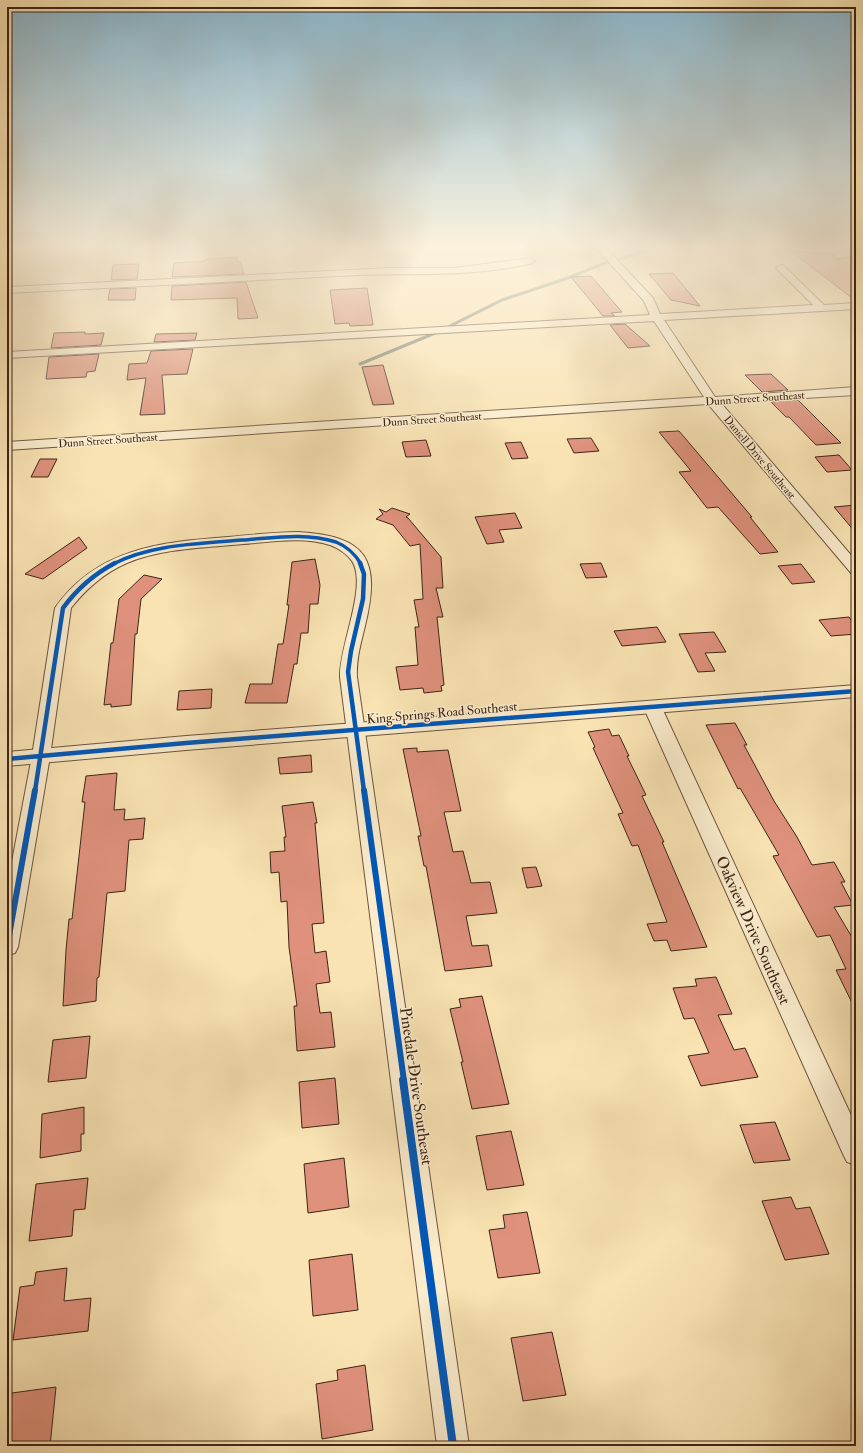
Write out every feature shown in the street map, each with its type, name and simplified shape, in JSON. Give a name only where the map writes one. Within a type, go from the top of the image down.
[{"type":"street","name":"Daniell Drive Southeast","points":[[656,315],[713,402],[856,570]]},
{"type":"street","points":[[7,355],[709,315]]},
{"type":"street","name":"Dunn Street Southeast","points":[[7,446],[713,402],[856,391]]},
{"type":"street","name":"Pinedale Drive Southeast","points":[[7,947],[41,756],[63,608],[76,590],[97,572],[123,560],[158,549],[199,543],[272,537],[307,537],[332,541],[349,550],[361,564],[365,586],[349,664],[356,730],[453,1446]]},
{"type":"street","name":"King Springs Road Southeast","points":[[7,759],[652,706],[856,691]]},
{"type":"street","name":"Oakview Drive Southeast","points":[[652,706],[856,1154]]},
{"type":"building","points":[[238,315],[257,315],[258,318],[238,319]]},
{"type":"building","points":[[334,315],[371,315],[373,325],[350,326],[349,323],[335,324]]},
{"type":"building","points":[[602,315],[615,316],[603,316]]},
{"type":"building","points":[[625,324],[650,346],[628,348],[610,325]]},
{"type":"building","points":[[85,332],[85,334],[104,333],[101,345],[51,348],[54,333]]},
{"type":"building","points":[[197,333],[195,340],[154,342],[156,334]]},
{"type":"building","points":[[193,349],[187,374],[162,375],[165,414],[140,415],[146,378],[127,380],[129,364],[147,363],[151,351]]},
{"type":"building","points":[[99,354],[95,371],[87,372],[86,377],[46,379],[49,357]]},
{"type":"building","points":[[383,365],[394,404],[373,405],[362,367]]},
{"type":"building","points":[[771,374],[788,390],[762,392],[745,375]]},
{"type":"building","points":[[798,400],[841,443],[816,445],[789,417],[786,417],[771,402]]},
{"type":"building","points":[[679,431],[752,517],[750,517],[778,552],[760,554],[718,507],[707,508],[679,472],[691,471],[659,432]]},
{"type":"building","points":[[591,438],[599,451],[574,453],[567,439]]},
{"type":"building","points":[[426,440],[431,456],[406,457],[402,442]]},
{"type":"building","points":[[521,442],[528,458],[512,459],[505,443]]},
{"type":"building","points":[[839,455],[852,470],[827,472],[815,457]]},
{"type":"building","points":[[40,459],[57,459],[48,477],[31,477]]},
{"type":"building","points":[[856,505],[856,533],[834,507]]},
{"type":"building","points":[[392,508],[410,514],[406,517],[441,557],[443,588],[436,588],[443,617],[437,617],[444,685],[441,686],[442,691],[424,693],[423,688],[400,690],[396,667],[418,665],[415,627],[419,627],[414,600],[423,599],[420,544],[410,546],[393,525],[376,519],[383,514],[379,509],[386,512]]},
{"type":"building","points":[[515,513],[522,528],[499,530],[504,542],[487,544],[475,517]]},
{"type":"building","points":[[79,537],[87,548],[43,579],[25,574]]},
{"type":"building","points":[[315,559],[320,585],[318,604],[310,604],[308,633],[301,633],[297,664],[294,664],[287,703],[245,703],[250,684],[272,684],[278,644],[283,644],[289,605],[287,605],[292,562]]},
{"type":"building","points":[[601,563],[607,577],[586,578],[580,564]]},
{"type":"building","points":[[801,564],[815,582],[792,584],[778,566]]},
{"type":"building","points":[[144,575],[162,579],[141,599],[137,634],[135,634],[131,705],[111,707],[111,704],[104,705],[111,643],[113,643],[119,599]]},
{"type":"building","points":[[849,617],[856,627],[856,634],[831,636],[819,620]]},
{"type":"building","points":[[657,627],[666,642],[622,646],[614,631]]},
{"type":"building","points":[[714,632],[726,652],[705,653],[715,671],[698,672],[679,634]]},
{"type":"building","points":[[212,689],[211,708],[177,710],[179,691]]},
{"type":"building","points":[[735,723],[747,745],[744,745],[774,801],[797,837],[812,865],[834,862],[845,882],[841,882],[853,905],[834,907],[856,944],[856,1011],[836,970],[846,969],[830,935],[817,937],[773,856],[779,855],[740,788],[738,789],[706,725]]},
{"type":"building","points":[[609,729],[612,736],[619,735],[629,756],[627,756],[646,795],[642,796],[664,842],[662,842],[707,947],[671,951],[667,940],[654,941],[647,924],[667,922],[638,845],[632,846],[618,814],[623,813],[593,748],[595,747],[588,732]]},
{"type":"building","points":[[417,748],[417,752],[448,750],[461,811],[444,812],[453,852],[463,851],[471,883],[490,882],[497,913],[466,916],[472,946],[488,945],[492,966],[445,971],[426,866],[424,866],[418,836],[421,836],[403,749]]},
{"type":"building","points":[[311,755],[312,772],[280,774],[278,758]]},
{"type":"building","points":[[117,773],[114,810],[125,809],[124,820],[145,818],[143,839],[129,840],[125,891],[107,893],[99,977],[97,978],[96,1001],[63,1006],[69,919],[72,919],[85,802],[82,802],[86,776]]},
{"type":"building","points":[[313,802],[317,823],[315,823],[324,923],[312,924],[315,953],[326,951],[330,982],[316,984],[320,1013],[331,1012],[335,1047],[297,1051],[294,1006],[297,1006],[289,947],[287,901],[281,902],[279,872],[271,873],[270,852],[285,851],[284,837],[286,837],[282,806]]},
{"type":"building","points":[[536,867],[542,886],[527,888],[522,868]]},
{"type":"building","points":[[716,977],[732,1014],[718,1015],[734,1050],[745,1048],[758,1077],[701,1086],[688,1056],[709,1053],[694,1018],[684,1019],[673,988],[697,986],[695,979]]},
{"type":"building","points":[[482,996],[509,1104],[472,1109],[461,1062],[463,1062],[450,1009],[461,1007],[459,999]]},
{"type":"building","points":[[90,1036],[86,1078],[48,1082],[53,1040]]},
{"type":"building","points":[[335,1078],[339,1124],[302,1128],[299,1082]]},
{"type":"building","points":[[84,1107],[84,1134],[81,1134],[81,1151],[40,1158],[42,1114]]},
{"type":"building","points":[[775,1122],[790,1160],[754,1163],[740,1125]]},
{"type":"building","points":[[511,1131],[524,1185],[487,1190],[476,1136]]},
{"type":"building","points":[[344,1158],[349,1207],[308,1213],[304,1164]]},
{"type":"building","points":[[88,1178],[85,1209],[74,1210],[72,1236],[29,1241],[36,1184]]},
{"type":"building","points":[[791,1197],[796,1209],[810,1207],[829,1254],[785,1260],[762,1201]]},
{"type":"building","points":[[527,1212],[540,1273],[498,1278],[489,1230],[505,1228],[503,1215]]},
{"type":"building","points":[[352,1254],[358,1310],[313,1316],[309,1260]]},
{"type":"building","points":[[67,1268],[64,1301],[91,1298],[88,1331],[13,1340],[20,1287],[34,1285],[36,1272]]},
{"type":"building","points":[[552,1332],[566,1395],[523,1401],[511,1338]]},
{"type":"building","points":[[365,1365],[373,1430],[322,1439],[316,1384],[338,1380],[337,1370]]},
{"type":"building","points":[[56,1387],[50,1446],[7,1446],[7,1431],[12,1393]]},
{"type":"waterway","points":[[360,364],[440,331],[472,315]]},
{"type":"cycle path","points":[[7,947],[41,756],[63,608],[82,585],[97,573],[123,559],[137,554],[182,545],[298,536],[335,542],[352,552],[361,564],[364,574],[364,586],[363,599],[349,662],[349,682],[453,1446]]},
{"type":"cycle path","points":[[7,759],[186,743],[856,691]]}]
